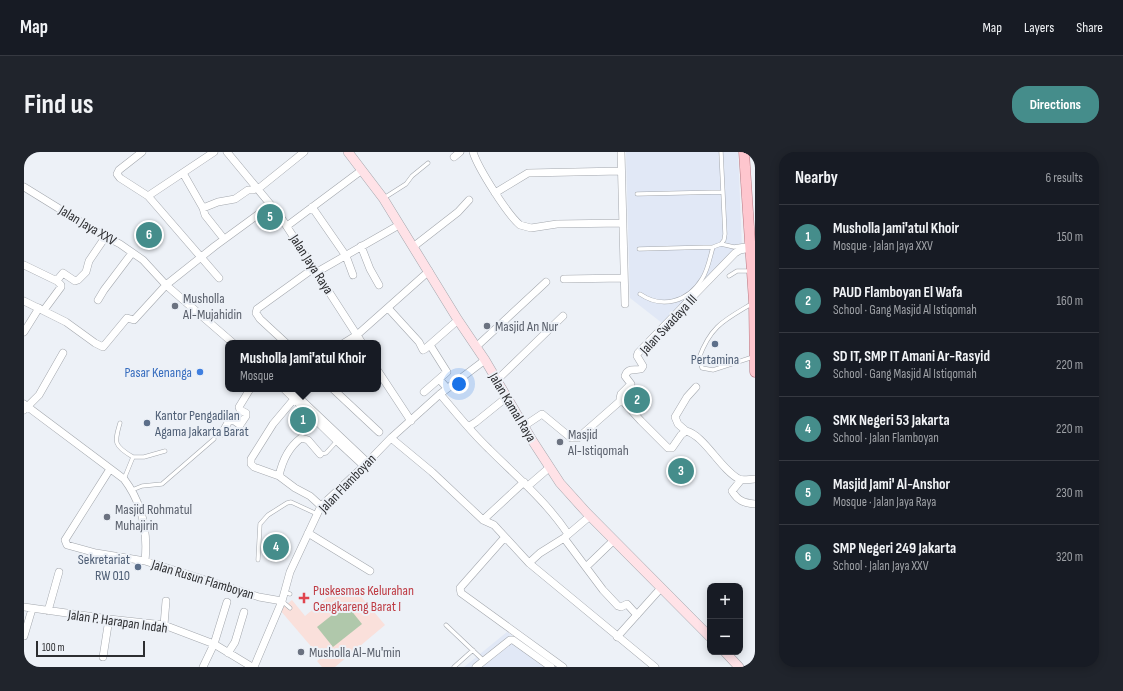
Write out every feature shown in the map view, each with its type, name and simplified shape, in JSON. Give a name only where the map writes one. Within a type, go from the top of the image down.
[{"type":"main road","name":"Jalan Kamal Raya","points":[[348,152],[383,198],[560,483],[590,516],[707,634]]},
{"type":"main road","points":[[744,152],[754,302],[755,372]]},
{"type":"main road","points":[[728,655],[740,667]]},
{"type":"street","points":[[142,152],[119,170],[117,174],[120,178],[148,196],[219,278]]},
{"type":"street","points":[[148,196],[214,152]]},
{"type":"street","name":"Jalan Jaya Raya","points":[[227,152],[255,190],[280,216],[360,340]]},
{"type":"street","points":[[203,208],[218,202],[234,199],[248,190],[255,190],[304,152]]},
{"type":"street","points":[[454,157],[460,152]]},
{"type":"street","points":[[473,152],[477,164],[495,192],[516,222],[525,227],[538,227],[564,223],[623,222]]},
{"type":"street","points":[[621,152],[625,304]]},
{"type":"street","points":[[287,226],[362,170]]},
{"type":"street","points":[[495,192],[528,173],[621,171]]},
{"type":"street","points":[[182,173],[203,208],[205,215],[224,239]]},
{"type":"street","name":"Jalan Jaya XXV","points":[[24,186],[143,260],[166,285],[230,340]]},
{"type":"street","points":[[413,246],[458,212],[469,200]]},
{"type":"street","points":[[24,301],[66,322],[103,347],[126,318],[134,320],[166,285],[200,257],[271,205]]},
{"type":"street","points":[[312,207],[346,256],[353,275]]},
{"type":"street","points":[[283,340],[260,319],[256,313],[257,309],[315,270],[346,256],[399,225]]},
{"type":"street","points":[[57,281],[63,273],[74,280],[78,280],[86,272],[88,261],[106,236]]},
{"type":"street","points":[[361,246],[370,269],[379,285]]},
{"type":"street","name":"Jalan Swadaya III","points":[[622,402],[620,398],[621,395],[631,384],[625,376],[626,372],[629,370],[641,369],[643,366],[637,356],[638,353],[736,253],[750,246]]},
{"type":"street","points":[[98,300],[132,253]]},
{"type":"street","points":[[24,265],[57,281],[61,285],[61,287],[24,332]]},
{"type":"street","points":[[349,340],[357,335],[428,272]]},
{"type":"street","points":[[564,279],[624,278]]},
{"type":"street","points":[[476,347],[546,282]]},
{"type":"street","points":[[388,308],[419,342],[422,349],[430,346],[458,320]]},
{"type":"street","points":[[497,380],[563,316]]},
{"type":"street","points":[[424,392],[447,372],[430,346]]},
{"type":"street","points":[[25,407],[39,395],[63,353]]},
{"type":"street","name":"Jalan Flamboyan","points":[[253,667],[282,601],[287,593],[290,572],[321,506],[391,438],[440,394],[485,360]]},
{"type":"street","points":[[381,376],[411,421]]},
{"type":"street","points":[[440,379],[447,388]]},
{"type":"street","points":[[696,387],[687,397],[675,418],[678,424],[686,431],[690,432],[727,470],[740,480],[755,479]]},
{"type":"street","points":[[222,433],[229,421],[233,420],[240,425],[246,416],[246,413],[240,410],[239,407],[248,392]]},
{"type":"street","points":[[287,392],[337,441],[365,464]]},
{"type":"street","points":[[292,392],[365,464]]},
{"type":"street","points":[[336,392],[379,432]]},
{"type":"street","points":[[440,394],[488,448],[526,484],[566,536],[603,590],[618,606],[621,607],[626,604],[637,615]]},
{"type":"street","points":[[468,427],[507,397]]},
{"type":"street","points":[[294,399],[273,424],[250,462],[254,467],[278,476],[310,496],[321,506]]},
{"type":"street","points":[[524,426],[542,414],[571,438],[578,438],[619,402],[622,402],[668,448],[672,448],[681,435],[686,431]]},
{"type":"street","name":"Jalan Rusun Flamboyan","points":[[25,407],[124,479],[132,490],[144,522],[146,536],[145,561],[259,597],[282,601]]},
{"type":"street","points":[[278,476],[281,464],[301,438],[308,440],[320,454]]},
{"type":"street","points":[[391,438],[432,472],[483,520],[494,525],[529,563],[655,667]]},
{"type":"street","points":[[483,520],[526,484],[550,467]]},
{"type":"street","points":[[110,469],[65,540],[65,543],[74,548],[96,553],[145,561]]},
{"type":"street","points":[[740,480],[732,491],[744,503],[755,504]]},
{"type":"street","points":[[529,563],[540,553],[566,536],[590,516]]},
{"type":"street","points":[[308,533],[370,571]]},
{"type":"street","points":[[505,537],[460,588],[461,593],[563,667]]},
{"type":"street","points":[[586,567],[614,540]]},
{"type":"street","points":[[48,611],[59,572]]},
{"type":"street","points":[[617,637],[662,588]]},
{"type":"street","points":[[164,625],[166,601]]},
{"type":"street","points":[[203,667],[214,644],[227,602]]},
{"type":"street","name":"Jalan P. Harapan Indah","points":[[24,607],[109,620],[164,625],[214,644],[253,667]]},
{"type":"street","points":[[24,636],[32,609]]},
{"type":"street","points":[[228,653],[235,642],[244,612]]},
{"type":"street","points":[[103,657],[109,620]]},
{"type":"street","points":[[476,667],[510,640],[513,640],[551,667]]},
{"type":"lane","points":[[721,152],[725,234],[722,244]]},
{"type":"lane","points":[[383,198],[406,184],[412,176],[428,162]]},
{"type":"lane","points":[[636,194],[722,192]]},
{"type":"lane","points":[[639,249],[713,247],[722,244],[734,247],[750,246]]},
{"type":"lane","points":[[640,294],[646,299],[659,303],[678,300],[683,297],[696,287],[702,280],[713,247]]},
{"type":"lane","points":[[729,276],[737,272],[752,271]]},
{"type":"lane","points":[[754,302],[721,322],[705,342],[699,358],[702,368],[713,370],[754,356]]},
{"type":"lane","points":[[120,423],[115,437],[120,449],[133,456],[144,457],[166,451]]},
{"type":"lane","points":[[132,490],[142,486],[162,484],[214,439]]},
{"type":"lane","points":[[320,454],[326,453],[337,441]]},
{"type":"lane","points":[[124,479],[133,456]]},
{"type":"lane","points":[[258,560],[260,524],[268,515],[291,502],[316,514]]},
{"type":"lane","points":[[282,601],[290,608]]},
{"type":"lane","points":[[446,625],[484,661]]},
{"type":"lane","points":[[454,667],[473,650]]},
{"type":"shaded area","points":[[626,152],[738,152],[742,248],[662,323],[630,298]]},
{"type":"shaded area","points":[[341,586],[347,592],[353,587],[385,625],[335,667],[322,667],[317,661],[321,658],[280,610],[292,600],[305,616]]},
{"type":"shaded area","points":[[507,632],[557,667],[464,667]]},
{"type":"green space","points":[[346,604],[362,624],[333,647],[317,627]]},
{"type":"place","name":"Masjid Jami' Al-Anshor","points":[[270,217]]},
{"type":"place","name":"SMP Negeri 249 Jakarta","points":[[149,235]]},
{"type":"place","name":"Musholla Al-Mujahidin","points":[[175,306]]},
{"type":"place","name":"Masjid An Nur","points":[[487,326]]},
{"type":"place","name":"Pertamina","points":[[715,344]]},
{"type":"place","name":"Pasar Kenanga","points":[[200,372]]},
{"type":"place","name":"PAUD Flamboyan El Wafa","points":[[637,400]]},
{"type":"place","name":"Musholla Jami'atul Khoir","points":[[303,420]]},
{"type":"place","name":"Kantor Pengadilan Agama Jakarta Barat","points":[[147,423]]},
{"type":"place","name":"Masjid Al-Istiqomah","points":[[560,442]]},
{"type":"place","name":"SD IT, SMP IT Amani Ar-Rasyid","points":[[681,471]]},
{"type":"place","name":"Masjid Rohmatul Muhajirin","points":[[107,517]]},
{"type":"place","name":"SMK Negeri 53 Jakarta","points":[[276,547]]},
{"type":"place","name":"Sekretariat RW 010","points":[[138,567]]},
{"type":"place","name":"Puskesmas Kelurahan Cengkareng Barat I","points":[[304,598]]},
{"type":"place","name":"Musholla Al-Mu'min","points":[[301,652]]}]
